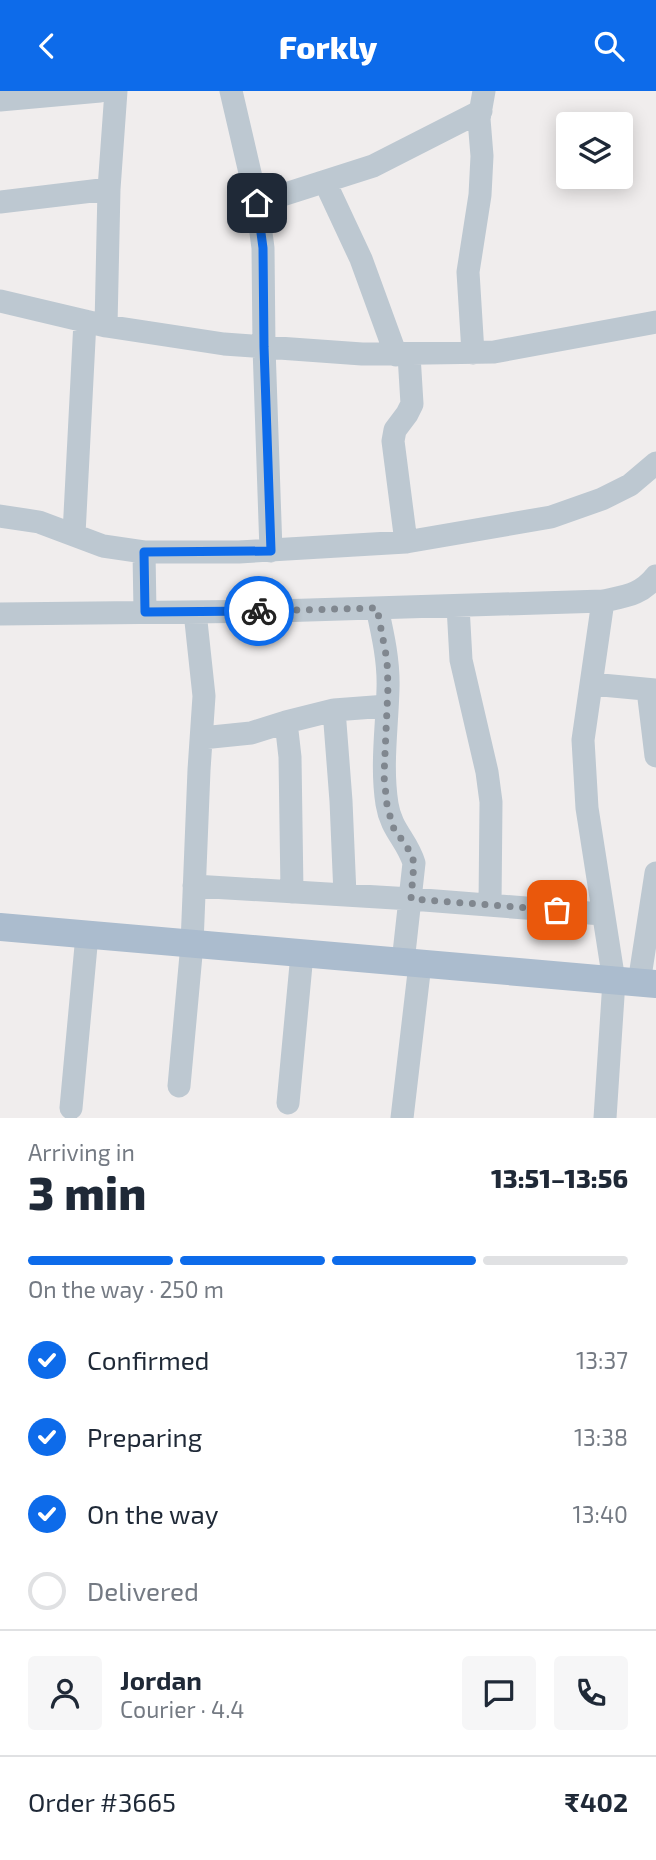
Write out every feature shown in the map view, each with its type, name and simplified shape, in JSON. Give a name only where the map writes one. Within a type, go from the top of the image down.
[{"type":"main road","points":[[0,927],[636,983]]},
{"type":"street","points":[[0,100],[100,91]]},
{"type":"street","points":[[74,534],[109,189],[116,91]]},
{"type":"street","points":[[231,91],[257,203],[263,248],[271,551]]},
{"type":"street","points":[[257,203],[373,166],[482,101]]},
{"type":"street","points":[[473,353],[468,272],[480,195],[482,156],[479,119],[482,101]]},
{"type":"street","points":[[325,182],[403,355],[412,404],[395,430],[393,441],[406,542]]},
{"type":"street","points":[[0,202],[109,189]]},
{"type":"street","points":[[0,301],[95,323],[224,344],[362,354],[494,352],[656,322]]},
{"type":"street","points":[[0,516],[39,522],[103,546],[144,552],[271,551],[406,542],[551,517],[602,499],[630,485],[656,463]]},
{"type":"street","points":[[144,552],[145,612]]},
{"type":"street","points":[[0,614],[195,612],[603,601],[634,594],[653,583]]},
{"type":"street","points":[[603,601],[583,740],[587,809],[602,913],[636,983]]},
{"type":"street","points":[[458,606],[461,660],[488,772],[491,802],[490,905]]},
{"type":"street","points":[[377,608],[387,660],[384,776],[387,805],[393,827],[411,853],[414,863],[411,899],[412,963],[402,1118]]},
{"type":"street","points":[[179,1086],[192,944],[204,697],[195,612]]},
{"type":"street","points":[[591,684],[652,690],[656,756]]},
{"type":"street","points":[[202,738],[251,733],[334,710],[387,706]]},
{"type":"street","points":[[334,710],[345,895]]},
{"type":"street","points":[[286,722],[290,757],[292,892]]},
{"type":"street","points":[[605,1118],[653,913],[656,873]]},
{"type":"street","points":[[194,886],[602,913]]},
{"type":"street","points":[[71,1108],[87,935]]},
{"type":"street","points":[[288,1103],[302,954]]},
{"type":"way so far","points":[[259,611],[377,608],[387,660],[384,776],[387,805],[393,827],[411,853],[414,863],[411,899],[557,910]]},
{"type":"route","points":[[257,203],[263,248],[271,551],[144,552],[145,612],[259,611]]}]
